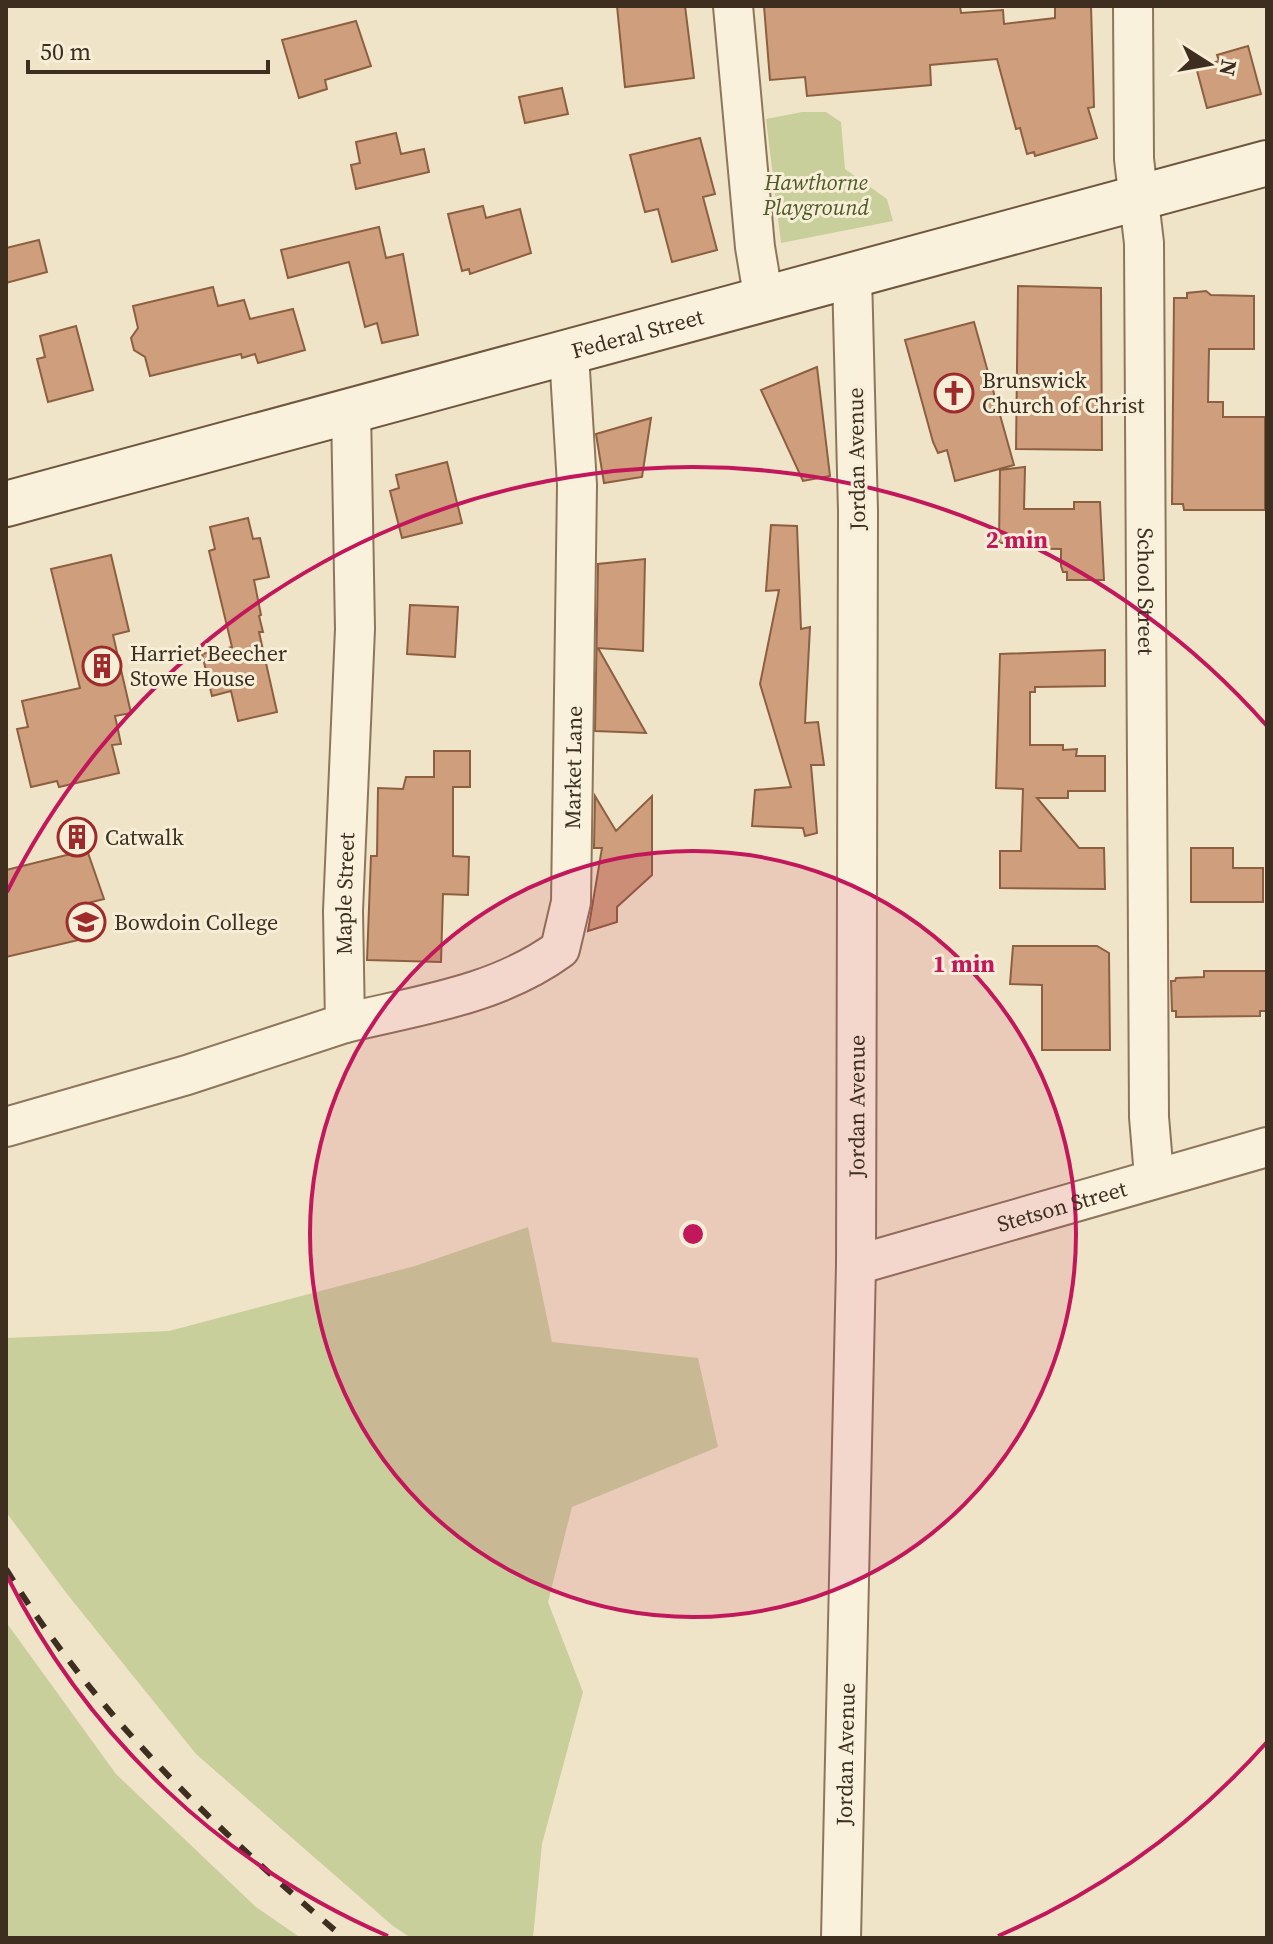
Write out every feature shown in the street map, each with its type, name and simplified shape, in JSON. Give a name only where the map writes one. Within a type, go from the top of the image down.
[{"type":"street","points":[[733,6],[755,247],[764,301]]},
{"type":"street","name":"School Street","points":[[1133,6],[1137,197],[1144,243],[1149,1102],[1154,1176]]},
{"type":"street","name":"Federal Street","points":[[6,504],[1267,163]]},
{"type":"street","name":"Jordan Avenue","points":[[841,1938],[856,1265],[858,511],[852,275]]},
{"type":"street","name":"Market Lane","points":[[345,1023],[504,983],[531,970],[560,949],[571,902],[572,840],[577,485],[569,354]]},
{"type":"street","name":"Maple Street","points":[[345,1023],[343,911],[355,629],[351,410]]},
{"type":"street","points":[[6,1127],[187,1075],[345,1023]]},
{"type":"street","name":"Stetson Street","points":[[856,1265],[1154,1176],[1267,1147]]},
{"type":"green space","name":"Hawthorne Playground","points":[[802,112],[826,112],[841,122],[845,169],[887,199],[893,221],[781,243],[766,119]]},
{"type":"green space","points":[[528,1227],[552,1342],[698,1358],[718,1447],[572,1507],[548,1602],[583,1692],[542,1844],[533,1938],[411,1938],[393,1926],[196,1754],[67,1594],[6,1512],[6,1338],[169,1331],[415,1266]]},
{"type":"green space","points":[[6,1622],[116,1774],[256,1907],[301,1938],[6,1938]]},
{"type":"building","points":[[617,6],[685,6],[694,78],[625,87]]},
{"type":"building","points":[[764,6],[960,6],[961,13],[1003,10],[1004,24],[1055,18],[1055,6],[1091,6],[1094,107],[1088,108],[1097,138],[1035,156],[1034,152],[1027,154],[1020,128],[1016,129],[997,59],[930,65],[931,85],[807,96],[805,77],[770,80]]},
{"type":"building","points":[[356,21],[371,66],[325,80],[327,89],[299,98],[282,40]]},
{"type":"building","points":[[1248,46],[1261,94],[1207,108],[1196,67],[1219,61],[1217,55]]},
{"type":"building","points":[[562,88],[568,114],[525,123],[519,97]]},
{"type":"building","points":[[396,133],[401,154],[424,149],[429,172],[356,189],[351,165],[360,163],[356,142]]},
{"type":"building","points":[[700,138],[715,194],[703,197],[717,250],[672,262],[658,209],[645,212],[630,155]]},
{"type":"building","points":[[483,206],[486,218],[520,209],[531,253],[470,274],[469,269],[462,271],[448,214]]},
{"type":"building","points":[[379,227],[386,258],[403,254],[418,335],[382,343],[377,323],[365,327],[349,262],[288,278],[281,250]]},
{"type":"building","points":[[39,240],[47,272],[6,283],[6,248]]},
{"type":"building","points":[[1018,286],[1101,288],[1102,450],[1016,449]]},
{"type":"building","points":[[213,287],[218,306],[244,300],[250,319],[293,309],[305,350],[258,363],[255,354],[242,358],[241,354],[150,376],[145,357],[134,350],[131,338],[138,328],[133,306]]},
{"type":"building","points":[[1206,291],[1211,295],[1254,296],[1254,349],[1209,349],[1208,402],[1223,402],[1223,417],[1265,417],[1265,510],[1184,510],[1183,504],[1172,504],[1174,298],[1187,298],[1187,293]]},
{"type":"building","name":"Brunswick Church of Christ","points":[[974,322],[1014,465],[955,481],[947,450],[938,453],[933,442],[905,340]]},
{"type":"building","points":[[76,326],[93,390],[48,402],[37,359],[45,357],[40,336]]},
{"type":"building","points":[[817,367],[830,476],[803,481],[761,390]]},
{"type":"building","points":[[651,418],[642,477],[604,483],[596,434]]},
{"type":"building","points":[[447,462],[462,523],[402,538],[390,491],[399,488],[396,475]]},
{"type":"building","points":[[1025,467],[1024,509],[1074,509],[1074,502],[1100,502],[1104,580],[1067,580],[1067,572],[1063,572],[1061,566],[1061,549],[1008,548],[1008,543],[999,543],[1000,470]]},
{"type":"building","points":[[248,518],[253,539],[260,538],[269,577],[254,580],[263,632],[259,632],[277,712],[238,721],[231,691],[212,696],[202,654],[232,647],[209,551],[215,549],[210,527]]},
{"type":"building","points":[[771,525],[797,526],[801,629],[810,627],[805,723],[818,722],[824,765],[811,765],[817,833],[805,836],[803,828],[752,826],[755,790],[791,787],[760,684],[779,590],[766,591]]},
{"type":"building","name":"Harriet Beecher Stowe House","points":[[111,555],[129,631],[113,635],[131,713],[115,716],[121,744],[112,745],[119,773],[59,787],[57,781],[31,787],[17,729],[28,727],[22,701],[80,688],[51,569]]},
{"type":"building","points":[[645,559],[643,651],[598,648],[646,733],[595,731],[598,564]]},
{"type":"building","points":[[410,605],[458,607],[455,657],[407,654]]},
{"type":"building","points":[[1105,650],[1105,686],[1035,687],[1035,692],[1030,692],[1030,745],[1063,745],[1063,750],[1077,749],[1076,756],[1105,756],[1105,791],[1068,791],[1068,798],[1037,798],[1079,848],[1104,848],[1105,889],[1000,888],[1000,851],[1021,851],[1023,789],[996,788],[1000,654]]},
{"type":"building","points":[[434,751],[470,751],[470,787],[453,787],[453,856],[469,857],[468,895],[443,894],[441,962],[367,960],[371,856],[377,856],[378,788],[403,789],[406,777],[434,777]]},
{"type":"building","points":[[595,796],[616,831],[652,796],[652,875],[617,907],[617,922],[588,931],[602,848],[594,848]]},
{"type":"building","points":[[1191,848],[1233,848],[1233,868],[1263,868],[1263,902],[1191,902]]},
{"type":"building","points":[[87,850],[104,899],[88,903],[91,914],[82,916],[87,938],[6,957],[6,870]]},
{"type":"building","points":[[1013,946],[1097,946],[1109,953],[1110,1050],[1042,1050],[1042,985],[1010,984]]},
{"type":"building","points":[[1204,971],[1267,971],[1267,1011],[1260,1011],[1260,1016],[1176,1017],[1176,1011],[1172,1011],[1171,981],[1204,977]]},
{"type":"railway","points":[[6,1569],[78,1672],[160,1767],[250,1855],[344,1938]]},
{"type":"place","name":"Brunswick Church of Christ","points":[[954,393]]},
{"type":"place","name":"Harriet Beecher Stowe House","points":[[102,666]]},
{"type":"place","name":"Catwalk","points":[[77,837]]},
{"type":"place","name":"Bowdoin College","points":[[86,922]]}]
